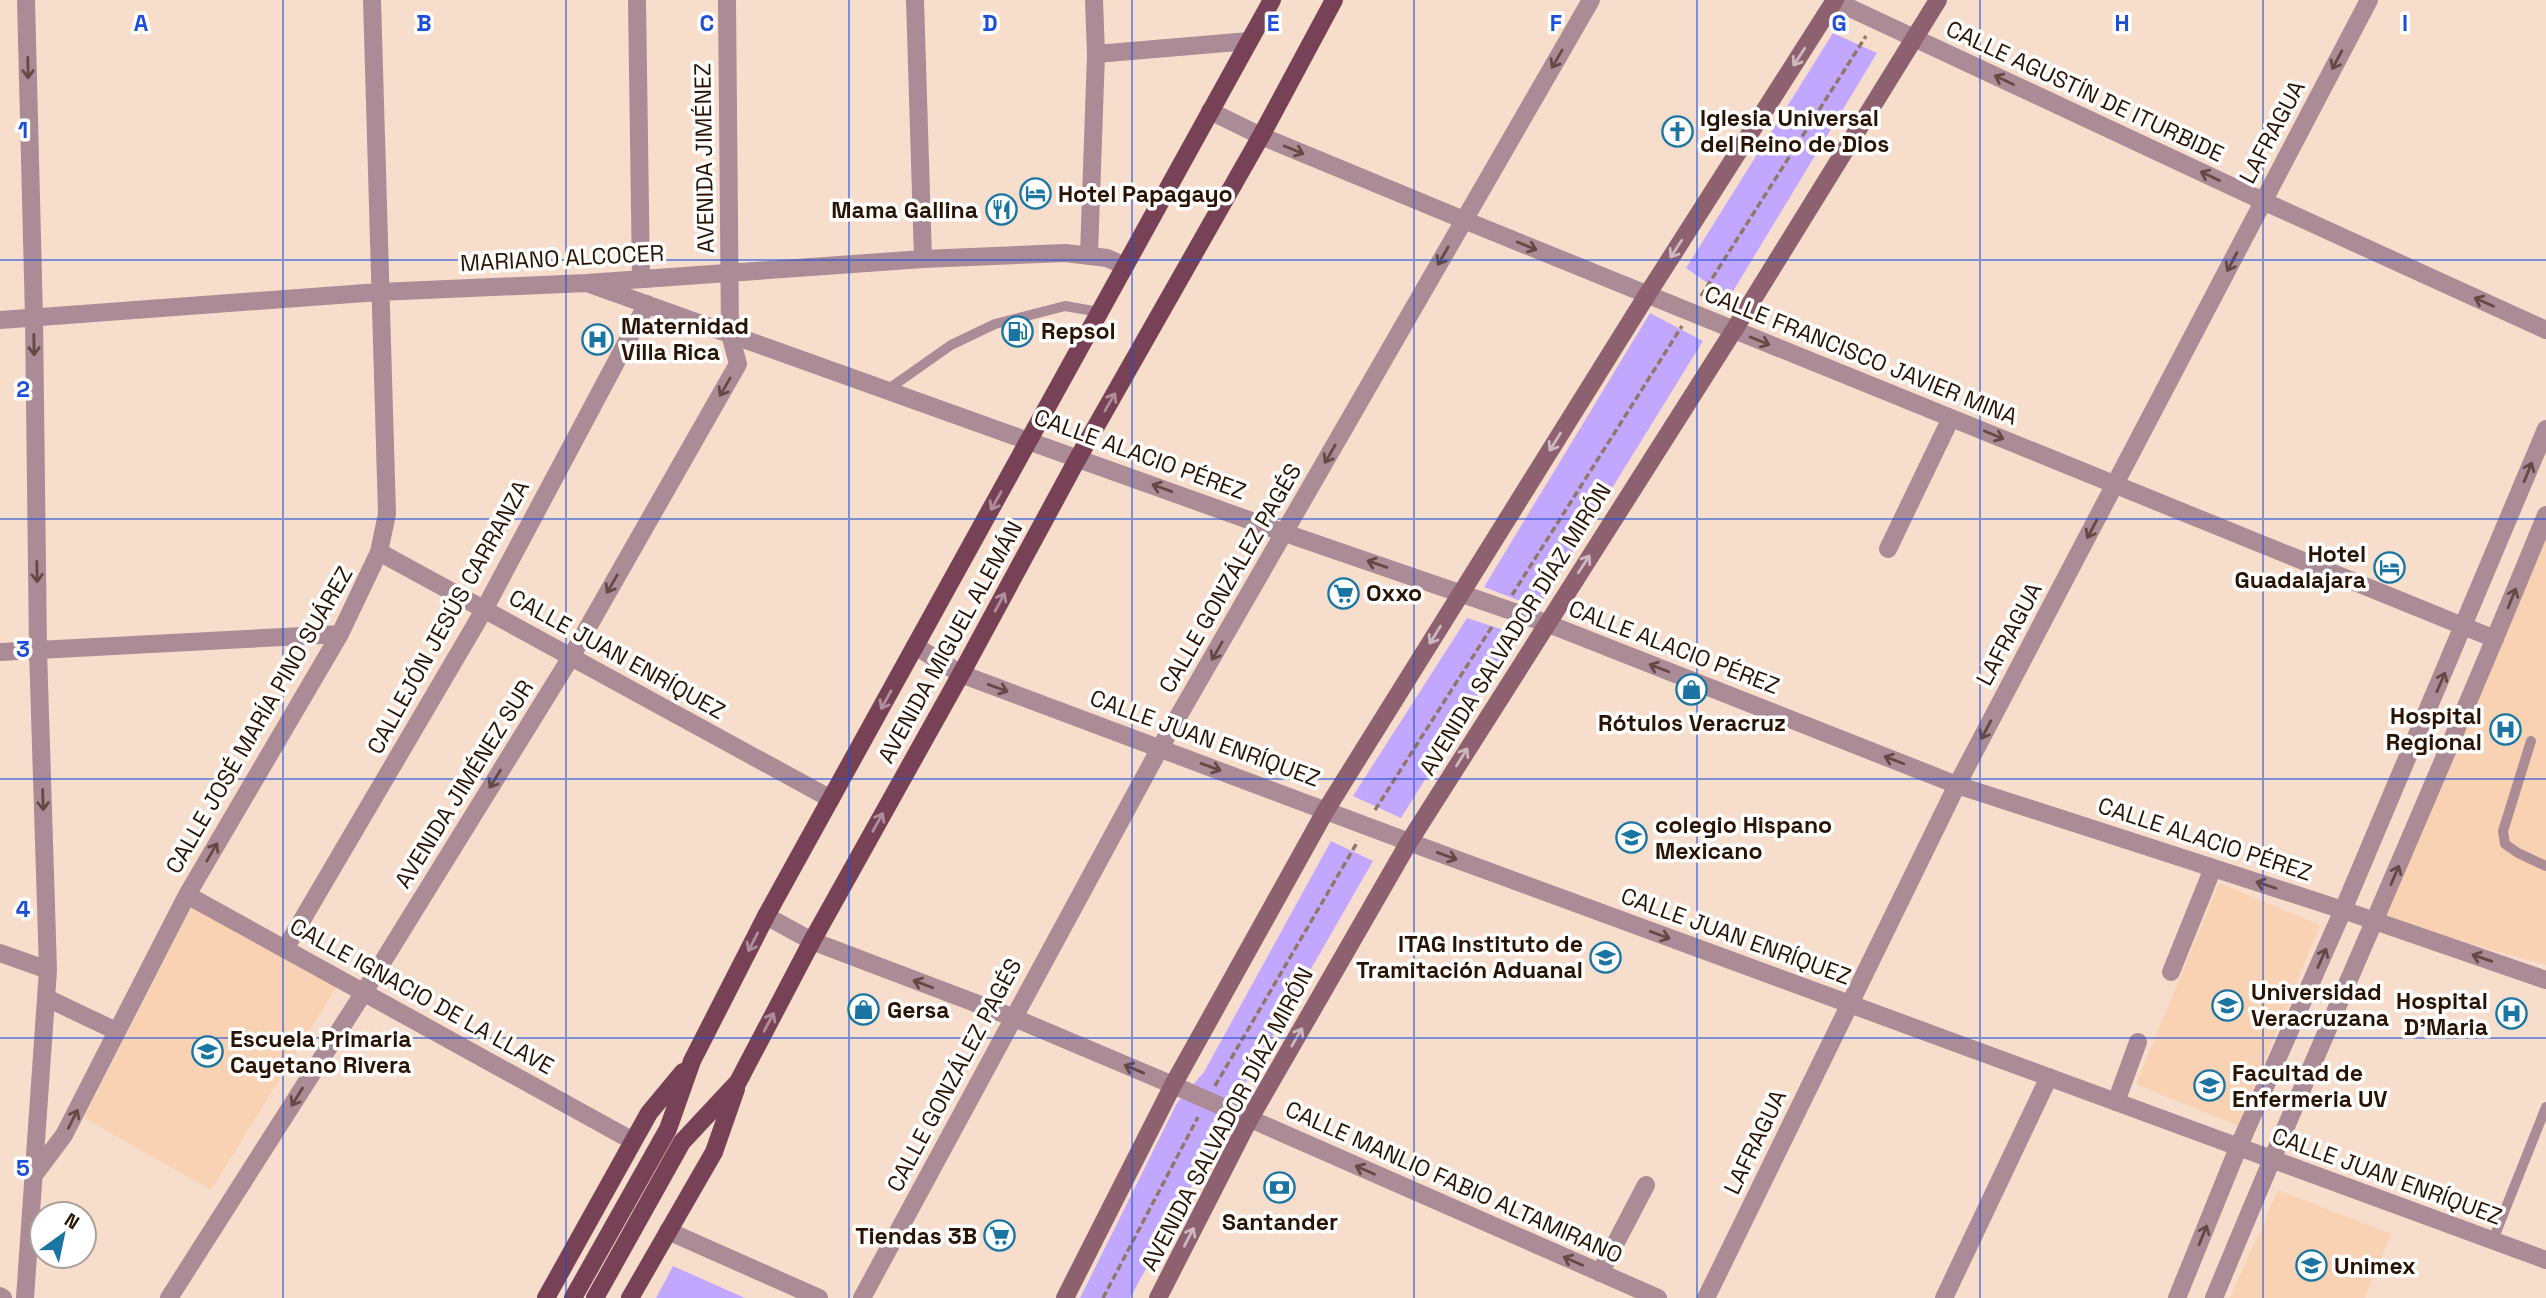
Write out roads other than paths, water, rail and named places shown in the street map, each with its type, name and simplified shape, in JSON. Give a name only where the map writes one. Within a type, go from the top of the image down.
[{"type":"main road","name":"AVENIDA MIGUEL ALEMÁN","points":[[573,1298],[668,1129],[692,1061],[766,916],[1272,0]]},
{"type":"main road","name":"AVENIDA MIGUEL ALEMÁN","points":[[595,1298],[682,1142],[738,1082],[811,941],[961,674],[1078,458],[1261,136],[1334,0]]},
{"type":"main road","points":[[1065,1298],[1172,1085],[1326,810],[1647,295],[1835,0]]},
{"type":"main road","name":"AVENIDA SALVADOR DÍAZ MIRÓN","points":[[1158,1298],[1249,1120],[1409,842],[1734,330],[1938,0]]},
{"type":"main road","points":[[546,1298],[649,1113],[692,1061]]},
{"type":"main road","points":[[629,1298],[714,1152],[738,1082]]},
{"type":"street","points":[[25,1298],[48,970],[38,650],[34,318],[26,0]]},
{"type":"street","name":"CALLE JOSÉ MARÍA PINO SUÁREZ","points":[[34,1175],[64,1135],[187,895],[340,634],[379,552],[387,514],[372,0]]},
{"type":"street","points":[[637,0],[641,278]]},
{"type":"street","name":"AVENIDA JIMÉNEZ","points":[[727,0],[730,274]]},
{"type":"street","points":[[915,0],[923,259]]},
{"type":"street","points":[[1089,254],[1096,54],[1094,0]]},
{"type":"street","name":"CALLE GONZÁLEZ PAGÉS","points":[[862,1298],[1160,748],[1591,0]]},
{"type":"street","name":"CALLE AGUSTÍN DE ITURBIDE","points":[[1835,0],[2263,201],[2546,330]]},
{"type":"street","name":"LAFRAGUA","points":[[1706,1298],[1957,785],[2369,0]]},
{"type":"street","points":[[1096,54],[1249,41]]},
{"type":"street","name":"CALLE FRANCISCO JAVIER MINA","points":[[1210,111],[1261,136],[1464,220],[2495,639]]},
{"type":"street","name":"MARIANO ALCOCER","points":[[0,320],[379,292],[587,283],[923,259],[1065,253],[1089,254],[1125,266]]},
{"type":"street","name":"AVENIDA JIMÉNEZ SUR","points":[[169,1298],[364,992],[571,657],[738,364],[730,334],[730,274]]},
{"type":"street","name":"CALLE ALACIO PÉREZ","points":[[587,283],[1285,533],[1546,623],[1957,785],[2343,910],[2546,980]]},
{"type":"street","name":"CALLEJÓN JESÚS CARRANZA","points":[[285,949],[484,610],[647,304]]},
{"type":"street","points":[[1888,549],[1951,418]]},
{"type":"street","points":[[2177,1298],[2238,1148],[2465,626],[2546,429]]},
{"type":"street","points":[[2214,1298],[2546,515]]},
{"type":"street","name":"CALLE JUAN ENRÍQUEZ","points":[[379,552],[831,799]]},
{"type":"street","points":[[0,652],[340,634]]},
{"type":"street","name":"CALLE JUAN ENRÍQUEZ","points":[[915,646],[961,674],[1409,842],[2546,1260]]},
{"type":"street","points":[[2171,972],[2213,868]]},
{"type":"street","name":"CALLE IGNACIO DE LA LLAVE","points":[[187,895],[633,1141]]},
{"type":"street","name":"CALLE MANLIO FABIO ALTAMIRANO","points":[[766,916],[811,941],[1012,1017],[1658,1298]]},
{"type":"street","points":[[0,953],[48,970]]},
{"type":"street","points":[[47,999],[116,1031]]},
{"type":"street","points":[[2116,1102],[2138,1042]]},
{"type":"street","points":[[1944,1298],[2049,1077]]},
{"type":"street","points":[[1600,1272],[1646,1185]]},
{"type":"street","points":[[668,1231],[819,1298]]},
{"type":"lane","points":[[887,390],[951,345],[995,324],[1065,306],[1099,312]]},
{"type":"lane","points":[[2531,741],[2503,831],[2505,844],[2546,866]]},
{"type":"lane","points":[[2493,1240],[2546,1107]]},
{"type":"place","name":"Iglesia Universal del Reino de Dios","points":[[1677,131]]},
{"type":"place","name":"Hotel Papagayo","points":[[1035,194]]},
{"type":"place","name":"Mama Gallina","points":[[1001,210]]},
{"type":"place","name":"Repsol","points":[[1018,331]]},
{"type":"place","name":"Maternidad Villa Rica","points":[[598,339]]},
{"type":"place","name":"Hotel Guadalajara","points":[[2389,567]]},
{"type":"place","name":"Oxxo","points":[[1343,593]]},
{"type":"place","name":"Rótulos Veracruz","points":[[1692,689]]},
{"type":"place","name":"Hospital Regional","points":[[2505,729]]},
{"type":"place","name":"colegio Hispano Mexicano","points":[[1632,838]]},
{"type":"place","name":"ITAG Instituto de Tramitación Aduanal","points":[[1606,957]]},
{"type":"place","name":"Universidad Veracruzana","points":[[2228,1005]]},
{"type":"place","name":"Gersa","points":[[864,1010]]},
{"type":"place","name":"Hospital D'Maria","points":[[2511,1014]]},
{"type":"place","name":"Escuela Primaria Cayetano Rivera","points":[[207,1052]]},
{"type":"place","name":"Facultad de Enfermeria UV","points":[[2209,1086]]},
{"type":"place","name":"Santander","points":[[1280,1188]]},
{"type":"place","name":"Tiendas 3B","points":[[1000,1236]]},
{"type":"place","name":"Unimex","points":[[2311,1266]]}]
